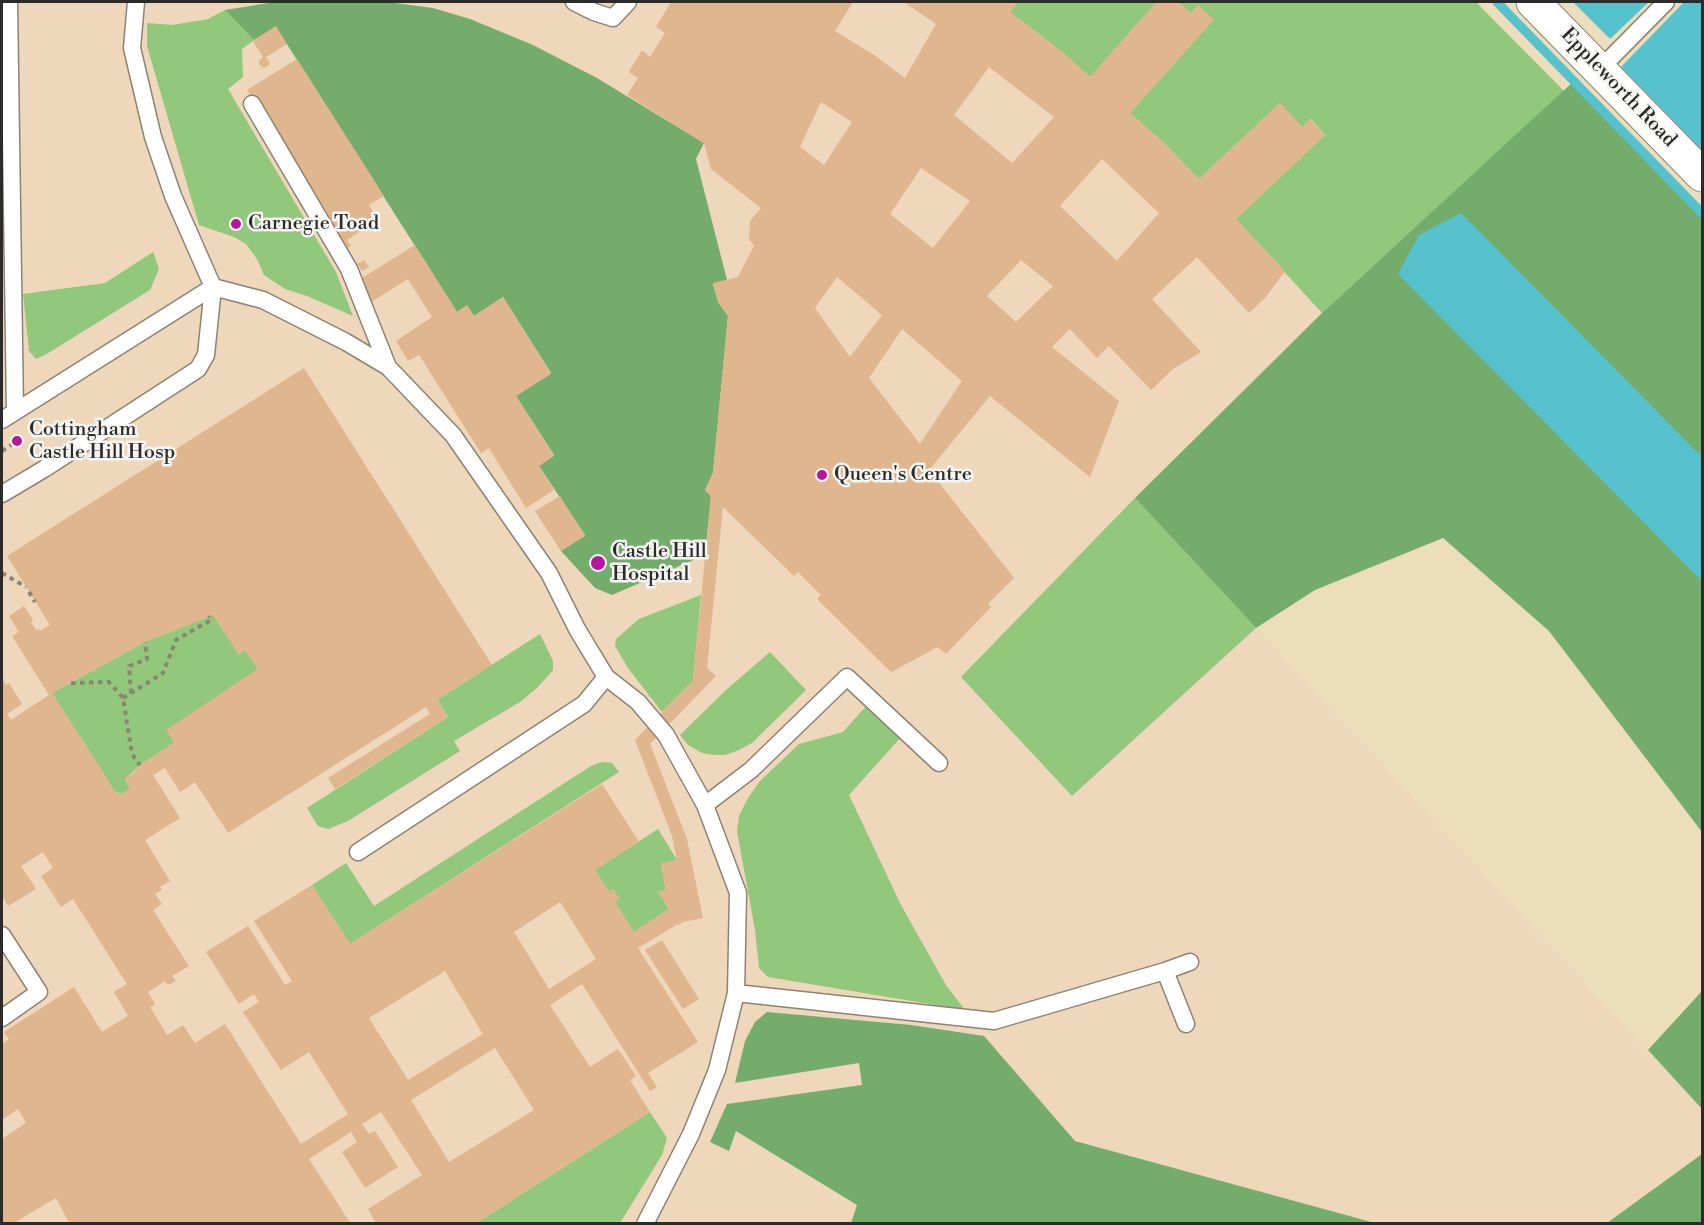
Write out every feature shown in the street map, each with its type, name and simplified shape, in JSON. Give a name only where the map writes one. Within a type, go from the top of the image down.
[{"type":"street","name":"Eppleworth Road","points":[[1533,2],[1702,175]]},
{"type":"lane","points":[[8,415],[9,2]]},
{"type":"lane","points":[[2,494],[198,369],[206,355],[213,287],[173,196],[153,137],[132,48],[136,2]]},
{"type":"lane","points":[[574,2],[594,12],[614,18],[628,2]]},
{"type":"lane","points":[[1599,69],[1666,2]]},
{"type":"lane","points":[[252,105],[349,269],[388,367]]},
{"type":"lane","points":[[8,415],[213,287],[263,300],[346,342],[388,367],[453,435],[549,573],[577,629],[606,677],[639,702],[666,735],[705,805],[738,893],[736,993],[717,1070],[691,1134],[645,1224]]},
{"type":"lane","points":[[358,852],[584,704],[606,677]]},
{"type":"lane","points":[[705,805],[751,770],[847,677],[939,763]]},
{"type":"lane","points":[[2,935],[39,992],[2,1018]]},
{"type":"lane","points":[[736,993],[994,1021],[1190,962]]},
{"type":"lane","points":[[1165,971],[1186,1024]]},
{"type":"path","points":[[2,451],[11,445]]},
{"type":"path","points":[[2,573],[26,587]]},
{"type":"path","points":[[29,592],[35,602]]},
{"type":"path","points":[[123,698],[163,673],[176,640],[211,620],[209,616]]},
{"type":"path","points":[[131,693],[129,666],[147,659],[145,642]]},
{"type":"path","points":[[71,683],[109,682],[123,698],[132,754],[140,765]]},
{"type":"shaded area","name":"Castle Hill Hospital","points":[[2,2],[1476,2],[1564,91],[1322,313],[1135,498],[1702,1109],[1702,1154],[1607,1223],[2,1224]]},
{"type":"green space","points":[[275,2],[387,2],[433,8],[470,19],[533,45],[597,78],[704,143],[696,159],[727,280],[713,284],[718,302],[728,316],[713,473],[705,490],[711,496],[705,555],[612,595],[595,588],[561,551],[585,535],[539,466],[554,455],[516,396],[551,373],[503,297],[474,316],[467,306],[457,312],[276,27],[254,40],[225,10]]},
{"type":"green space","points":[[1018,2],[1157,2],[1090,77],[1061,51],[1010,12]]},
{"type":"green space","points":[[1178,2],[1476,2],[1564,91],[1322,313],[1236,219],[1325,135],[1311,119],[1302,127],[1280,103],[1199,179],[1163,142],[1130,113],[1213,20],[1198,5],[1191,13]]},
{"type":"green space","points":[[225,10],[254,40],[242,49],[243,77],[228,89],[336,272],[353,316],[285,289],[264,275],[257,259],[246,244],[234,237],[199,225],[147,46],[147,23],[172,25],[208,19]]},
{"type":"green space","points":[[1574,81],[1702,212],[1702,832],[1549,631],[1443,538],[1315,590],[1256,628],[1135,498],[1322,313]]},
{"type":"green space","points":[[153,252],[159,269],[150,290],[45,355],[36,359],[29,351],[23,294],[105,283]]},
{"type":"green space","points":[[1135,498],[1256,628],[1072,796],[961,677]]},
{"type":"green space","points":[[701,595],[693,681],[662,712],[628,668],[615,646],[616,639],[639,619]]},
{"type":"green space","points":[[213,615],[239,654],[245,650],[258,669],[167,730],[174,743],[140,765],[125,779],[130,789],[120,795],[116,793],[52,693],[145,642]]},
{"type":"green space","points":[[540,634],[553,661],[553,670],[537,688],[520,702],[454,741],[460,751],[348,821],[328,829],[318,826],[307,808],[448,717],[437,700]]},
{"type":"green space","points":[[770,652],[806,690],[752,743],[739,750],[725,755],[714,755],[702,753],[688,745],[680,735],[726,690]]},
{"type":"green space","points":[[867,705],[902,736],[849,795],[901,905],[946,985],[965,1010],[768,977],[759,968],[755,930],[737,831],[739,816],[760,781],[799,744],[843,732]]},
{"type":"green space","points":[[602,762],[612,763],[619,772],[350,944],[312,885],[346,863],[374,906],[591,766]]},
{"type":"green space","points":[[658,829],[677,860],[661,864],[666,890],[658,892],[669,909],[634,932],[615,902],[619,899],[613,889],[609,892],[595,870]]},
{"type":"green space","points":[[1702,991],[1702,1109],[1648,1050]]},
{"type":"green space","points":[[767,1012],[911,1025],[984,1036],[1075,1141],[1375,1223],[851,1223],[857,1205],[736,1131],[729,1151],[710,1142],[727,1104],[862,1085],[859,1063],[735,1083],[745,1041],[755,1022]]},
{"type":"green space","points":[[650,1112],[667,1138],[662,1155],[620,1223],[475,1224]]},
{"type":"green space","points":[[1702,1154],[1702,1223],[1607,1223]]},
{"type":"water","points":[[1573,2],[1649,2],[1610,39]]},
{"type":"water","points":[[1684,2],[1702,2],[1702,150],[1621,67]]},
{"type":"water","points":[[1461,213],[1702,457],[1702,581],[1398,274],[1419,235]]},
{"type":"building","points":[[670,2],[853,2],[835,31],[874,55],[905,78],[936,24],[904,2],[1018,2],[1010,12],[1061,51],[1090,77],[1157,2],[1178,2],[1191,13],[1198,5],[1214,20],[1130,113],[1163,142],[1199,179],[1280,103],[1302,127],[1310,119],[1325,135],[1236,219],[1285,271],[1265,298],[1249,313],[1197,257],[1152,299],[1201,352],[1173,369],[1151,390],[1109,346],[1097,358],[1070,329],[1052,347],[1119,401],[1090,477],[990,396],[929,470],[1014,578],[988,604],[991,607],[946,654],[938,647],[891,672],[817,599],[821,595],[798,572],[794,576],[723,507],[707,668],[716,676],[650,744],[687,839],[703,918],[678,924],[638,948],[698,1042],[648,1073],[657,1087],[650,1091],[582,984],[550,1005],[590,1067],[618,1049],[636,1076],[630,1080],[650,1112],[475,1224],[376,1224],[368,1209],[422,1175],[381,1112],[362,1124],[369,1134],[375,1131],[398,1167],[365,1188],[342,1152],[357,1142],[351,1132],[309,1159],[351,1224],[70,1224],[56,1198],[12,1224],[2,1224],[2,1139],[26,1123],[18,1109],[2,1120],[2,1044],[9,1039],[4,1032],[74,987],[102,1032],[128,1016],[114,992],[127,984],[73,899],[61,907],[41,876],[53,868],[43,852],[21,866],[36,889],[8,906],[2,896],[2,677],[6,685],[9,683],[22,704],[7,714],[11,720],[49,695],[12,636],[19,632],[9,616],[24,606],[36,630],[40,631],[50,625],[7,556],[304,368],[492,665],[437,700],[448,717],[335,789],[328,778],[430,714],[426,707],[228,833],[195,782],[180,792],[165,768],[153,775],[180,818],[145,840],[170,881],[160,887],[162,890],[155,894],[162,904],[153,910],[189,966],[172,976],[176,981],[168,985],[165,981],[148,992],[155,1004],[150,1007],[167,1035],[183,1025],[195,1043],[225,1024],[301,1144],[348,1114],[309,1052],[281,1070],[243,1012],[259,1002],[254,994],[239,1004],[206,952],[248,926],[285,985],[292,981],[254,921],[312,885],[350,944],[602,784],[639,842],[595,870],[609,892],[613,889],[620,899],[615,902],[634,932],[669,909],[658,892],[666,890],[661,864],[677,860],[672,836],[635,740],[693,681],[711,496],[705,490],[713,473],[728,316],[718,302],[713,283],[738,277],[754,246],[749,239],[750,221],[761,208],[711,169],[704,143],[627,95],[638,78],[629,72],[642,50],[650,57],[665,33],[656,27]],"holes":[[[989,67],[1054,117],[1012,163],[954,115]],[[821,102],[852,122],[824,165],[800,147]],[[1102,159],[1159,213],[1117,261],[1060,206]],[[921,168],[970,201],[933,248],[890,214]],[[1021,260],[1053,286],[1016,322],[987,296]],[[837,277],[882,315],[850,357],[815,308]],[[902,329],[962,381],[920,444],[869,378]],[[213,615],[239,655],[245,650],[258,669],[166,730],[174,743],[140,765],[125,779],[130,789],[120,795],[116,793],[52,693],[145,642]],[[560,902],[596,959],[549,989],[514,932]],[[445,971],[483,1034],[408,1080],[369,1018]],[[495,1048],[534,1110],[449,1162],[411,1100]]]},
{"type":"building","points":[[276,26],[287,44],[266,57],[270,63],[264,68],[259,64],[263,57],[254,40]]},
{"type":"building","points":[[297,59],[384,196],[369,205],[378,220],[347,240],[351,246],[347,248],[247,90]]},
{"type":"building","points":[[415,245],[457,312],[467,305],[474,316],[503,297],[551,374],[516,396],[554,456],[539,466],[554,490],[526,508],[489,448],[481,453],[419,355],[408,361],[396,341],[432,317],[408,279],[371,302],[357,281]]},
{"type":"building","points":[[364,260],[369,267],[362,271],[357,264]]},
{"type":"building","points":[[560,496],[585,536],[561,551],[535,511]]},
{"type":"building","points":[[662,940],[699,999],[683,1009],[645,950]]},
{"type":"waterway","points":[[1497,2],[1702,213]]},
{"type":"place","name":"Carnegie Toad","points":[[236,224]]},
{"type":"place","name":"Cottingham Castle Hill Hosp","points":[[17,441]]},
{"type":"place","name":"Queen's Centre","points":[[822,475]]},
{"type":"place","name":"Castle Hill Hospital","points":[[598,563]]}]
